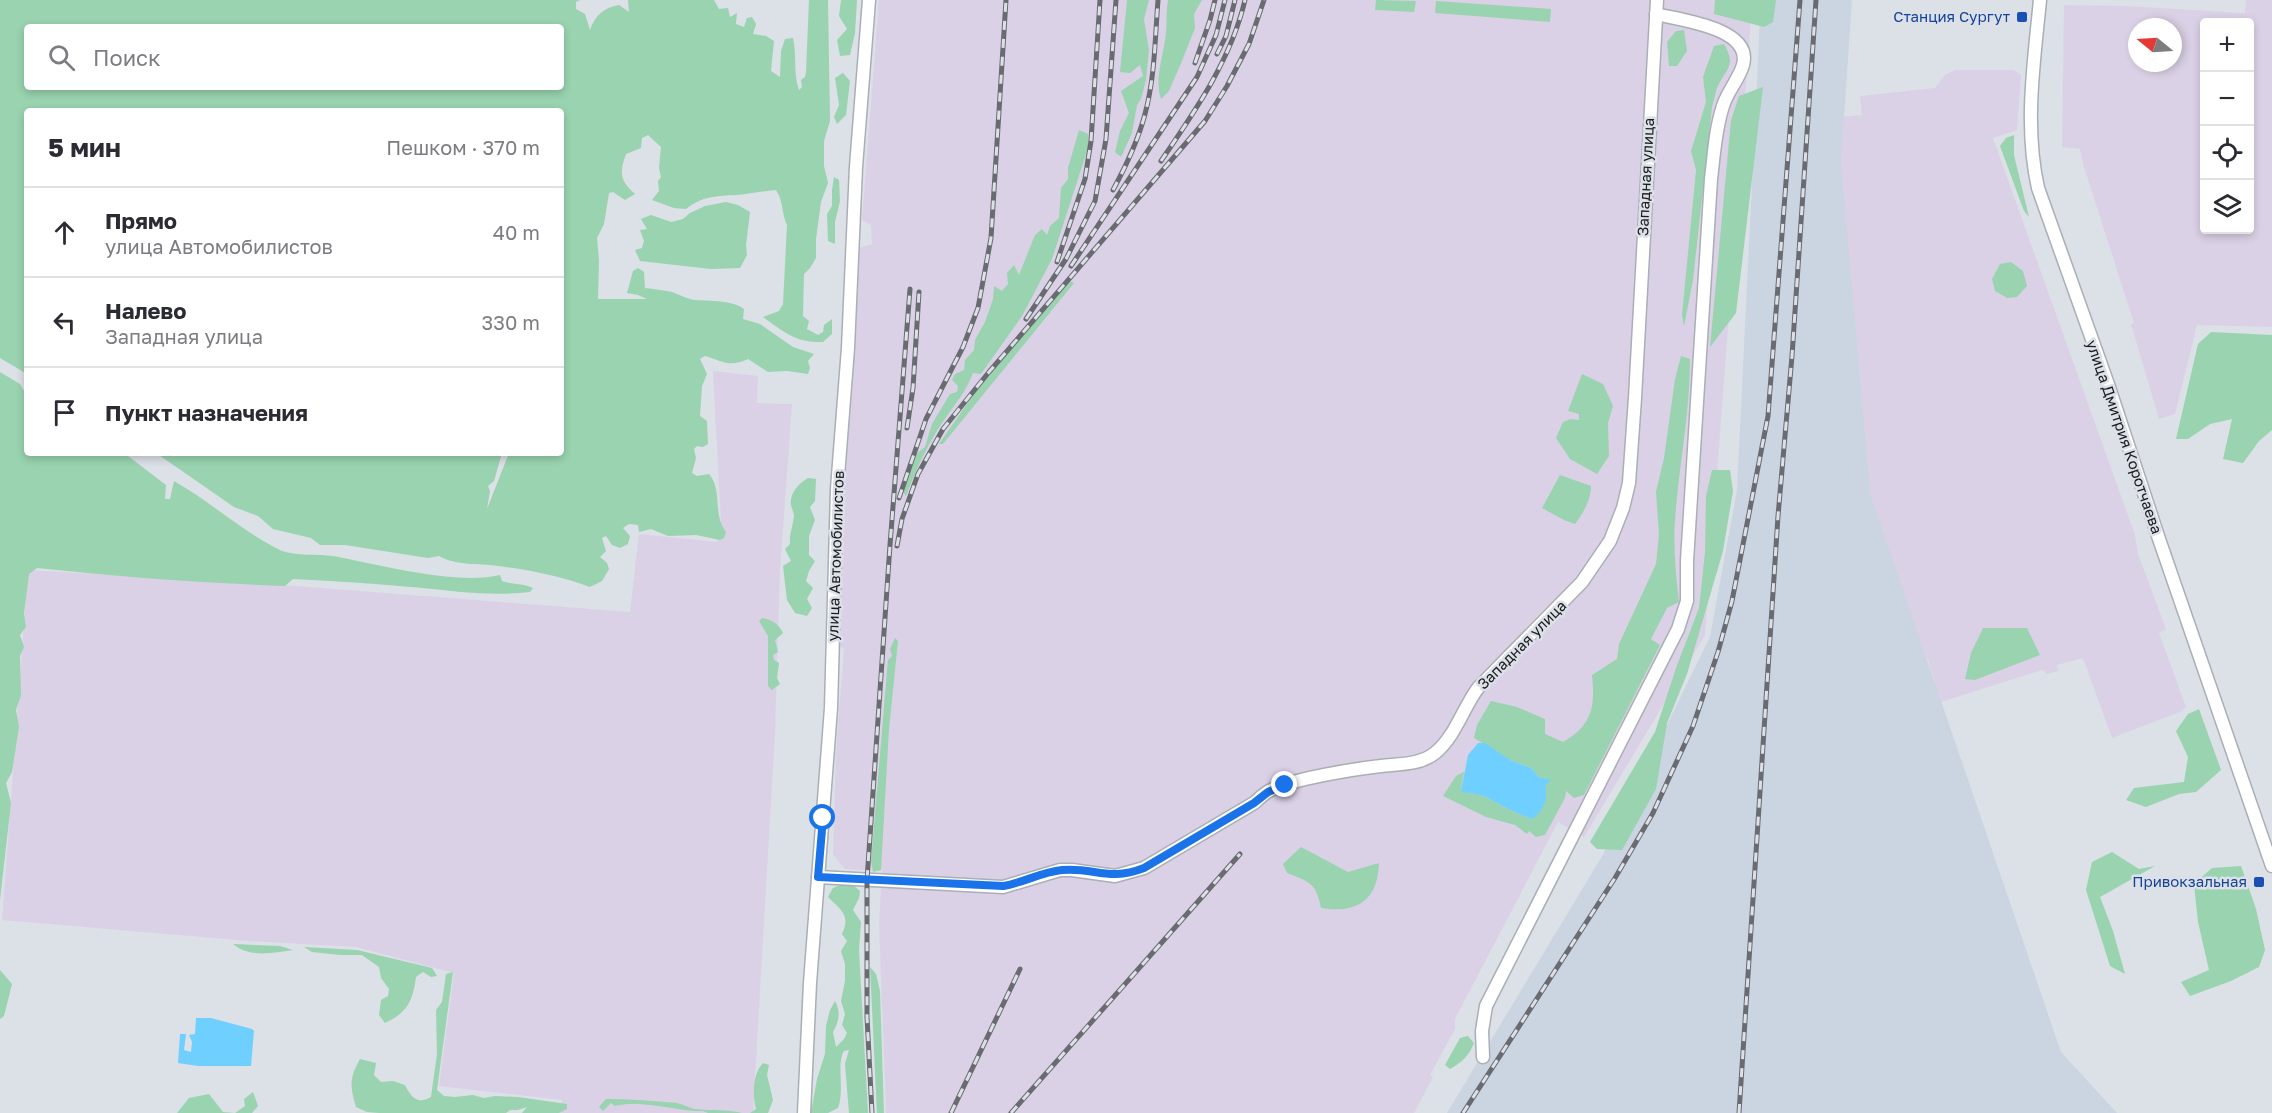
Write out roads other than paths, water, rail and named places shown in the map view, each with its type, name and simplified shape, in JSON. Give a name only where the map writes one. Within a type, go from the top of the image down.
[{"type":"street","name":"улица Автомобилистов","points":[[804,1113],[810,983],[831,708],[837,489],[848,348],[856,167],[869,0]]},
{"type":"street","name":"Западная улица","points":[[818,877],[1003,886],[1060,870],[1115,876],[1130,873],[1144,868],[1276,788],[1341,773],[1413,763],[1434,754],[1446,742],[1466,704],[1478,688],[1582,582],[1610,541],[1623,508],[1629,483],[1635,398],[1657,0]]},
{"type":"street","name":"улица Дмитрия Коротчаева","points":[[2040,0],[2030,121],[2032,160],[2038,188],[2272,866]]},
{"type":"street","points":[[1483,1057],[1482,1031],[1486,1005],[1678,629],[1686,601],[1711,179],[1720,117],[1728,91],[1743,65],[1743,54],[1742,46],[1727,34],[1656,14]]},
{"type":"water","points":[[1478,743],[1485,743],[1510,760],[1531,768],[1539,777],[1551,780],[1545,786],[1544,804],[1532,819],[1484,796],[1461,791],[1468,755]]},
{"type":"water","points":[[196,1018],[211,1018],[252,1029],[254,1031],[251,1066],[198,1066],[178,1063],[180,1034],[186,1034],[184,1050],[191,1052],[192,1042],[189,1035],[195,1034]]},
{"type":"railway","points":[[899,498],[926,419],[963,347],[978,308],[991,238],[1006,0]]},
{"type":"railway","points":[[1057,262],[1085,179],[1091,141],[1100,0]]},
{"type":"railway","points":[[1026,319],[1066,259],[1095,201],[1106,139],[1116,0]]},
{"type":"railway","points":[[1113,190],[1131,153],[1145,114],[1153,72],[1158,0]]},
{"type":"railway","points":[[1195,63],[1215,0]]},
{"type":"railway","points":[[1071,266],[1197,77],[1216,35],[1225,0]]},
{"type":"railway","points":[[1217,54],[1226,36],[1235,0]]},
{"type":"railway","points":[[1161,161],[1199,104],[1221,64],[1239,22],[1245,0]]},
{"type":"railway","points":[[897,546],[902,519],[918,474],[943,429],[989,372],[1205,121],[1249,44],[1264,0]]},
{"type":"railway","points":[[1463,1113],[1615,878],[1653,813],[1693,726],[1718,652],[1732,601],[1768,416],[1800,0]]},
{"type":"railway","points":[[1739,1113],[1778,516],[1792,356],[1816,0]]},
{"type":"railway","points":[[872,1113],[867,1017],[867,880],[910,289]]},
{"type":"railway","points":[[907,428],[913,388],[919,292]]},
{"type":"railway","points":[[1011,1113],[1240,854]]},
{"type":"railway","points":[[951,1113],[1020,969]]},
{"type":"place","name":"Станция Сургут","points":[[2022,17]]},
{"type":"place","name":"Привокзальная","points":[[2259,882]]}]
